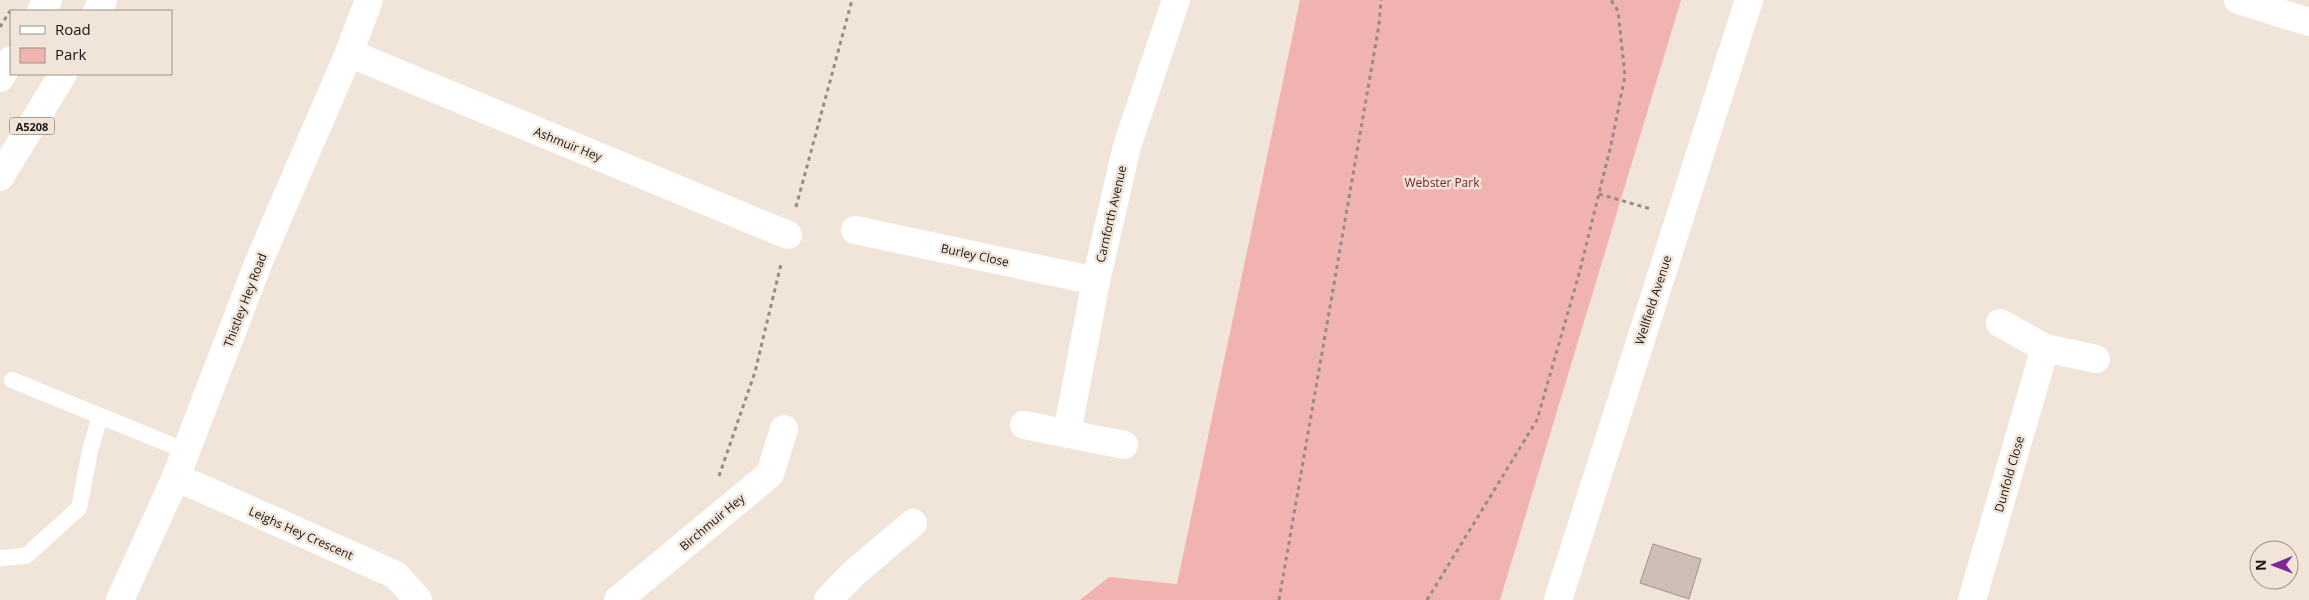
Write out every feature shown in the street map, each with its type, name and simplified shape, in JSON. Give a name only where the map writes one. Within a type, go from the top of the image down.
[{"type":"street","name":"Thistley Hey Road","points":[[120,600],[176,477],[260,259],[349,53],[369,0]]},
{"type":"street","name":"Wellfield Avenue","points":[[1558,600],[1749,0]]},
{"type":"street","points":[[2238,0],[2309,22]]},
{"type":"street","name":"Carnforth Avenue","points":[[1067,434],[1096,281],[1127,146],[1168,1]]},
{"type":"street","name":"Ashmuir Hey","points":[[349,53],[788,235]]},
{"type":"street","points":[[0,78],[10,62]]},
{"type":"street","name":"A5208","points":[[0,177],[61,75]]},
{"type":"street","name":"Burley Close","points":[[855,230],[1096,281]]},
{"type":"street","points":[[2000,323],[2045,348],[2096,359]]},
{"type":"street","name":"Dunfold Close","points":[[1972,600],[2045,348]]},
{"type":"street","points":[[1024,426],[1124,445]]},
{"type":"street","name":"Birchmuir Hey","points":[[618,600],[770,474],[784,429]]},
{"type":"street","name":"Leighs Hey Crescent","points":[[176,477],[396,576],[418,600]]},
{"type":"street","points":[[828,600],[853,574],[913,523]]},
{"type":"lane","points":[[12,380],[186,451]]},
{"type":"lane","points":[[0,558],[26,556],[79,508],[90,451],[100,416]]},
{"type":"path","points":[[718,479],[755,372],[788,235],[852,0]]},
{"type":"path","points":[[1279,600],[1380,24],[1381,0]]},
{"type":"path","points":[[1427,600],[1536,420],[1579,274],[1625,76],[1618,11],[1611,0]]},
{"type":"path","points":[[1599,194],[1679,217]]},
{"type":"green space","name":"Webster Park","points":[[1300,0],[1681,0],[1500,600],[1080,600],[1109,577],[1177,584]]},
{"type":"building","points":[[1653,544],[1701,559],[1689,599],[1640,583]]}]
